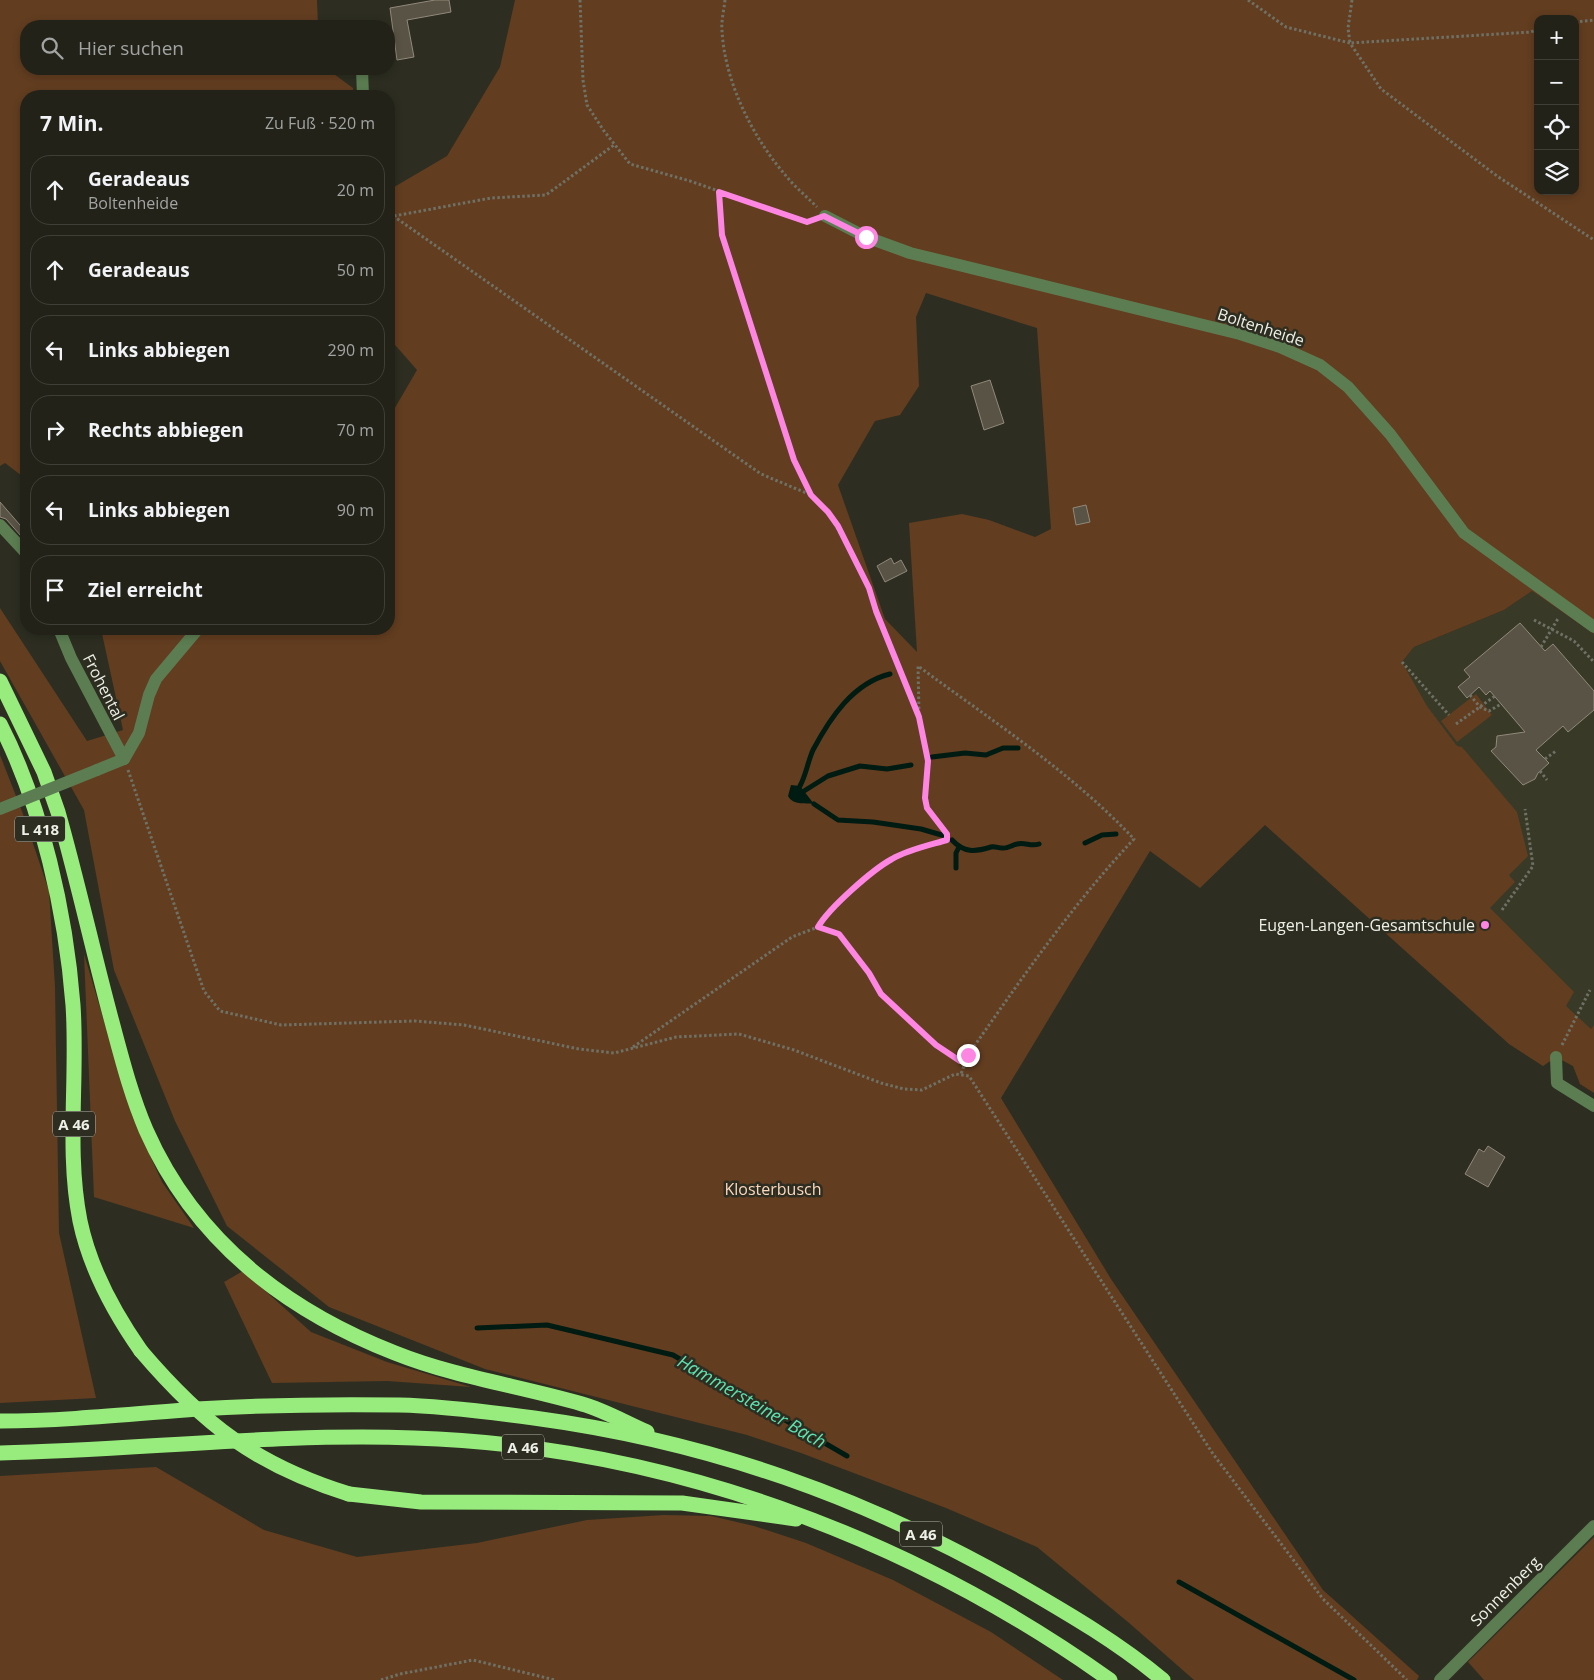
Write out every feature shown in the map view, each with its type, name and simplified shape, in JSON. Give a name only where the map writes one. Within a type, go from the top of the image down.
[{"type":"highway","name":"L 418","points":[[0,681],[44,772],[78,881],[127,1077],[146,1131],[179,1189],[207,1227],[248,1268],[294,1303],[338,1328],[397,1354],[477,1378],[584,1404],[673,1444]]},
{"type":"highway","name":"L 418","points":[[0,724],[22,775],[55,885]]},
{"type":"highway","name":"A 46","points":[[55,885],[68,949],[73,1008],[74,1161],[80,1221],[104,1291],[119,1319],[141,1350],[192,1407],[241,1444],[293,1474],[349,1494],[421,1502],[682,1503],[819,1522]]},
{"type":"highway","name":"A 46","points":[[0,1421],[259,1406],[402,1405],[482,1411],[576,1424],[673,1444],[767,1470],[848,1499],[970,1557],[1104,1637],[1163,1680]]},
{"type":"highway","name":"A 46","points":[[0,1454],[301,1437],[415,1438],[494,1443],[582,1456],[668,1475],[752,1497],[819,1522],[942,1576],[976,1594],[1041,1633],[1110,1680]]},
{"type":"street","points":[[362,75],[363,90]]},
{"type":"street","name":"Boltenheide","points":[[824,216],[866,237],[910,253],[1240,334],[1280,347],[1320,365],[1348,387],[1390,434],[1464,533],[1563,609],[1594,627]]},
{"type":"street","points":[[0,525],[20,547]]},
{"type":"street","name":"Frohental","points":[[61,635],[71,658],[124,759]]},
{"type":"street","points":[[0,809],[124,759],[139,733],[156,679],[193,635]]},
{"type":"street","points":[[1556,1057],[1557,1083],[1594,1106]]},
{"type":"street","name":"Sonnenberg","points":[[1440,1680],[1594,1526]]},
{"type":"path","points":[[580,0],[583,80],[587,105],[630,164],[807,222],[824,216],[785,176],[754,131],[735,91],[727,63],[722,30],[725,0]]},
{"type":"path","points":[[1248,0],[1286,27],[1350,43],[1534,30]]},
{"type":"path","points":[[1352,0],[1348,28],[1350,43],[1381,89],[1497,176],[1594,240]]},
{"type":"path","points":[[1579,22],[1594,20]]},
{"type":"path","points":[[395,216],[490,198],[546,195],[614,144]]},
{"type":"path","points":[[719,192],[722,235],[794,460],[811,495],[828,512],[860,568],[919,717],[928,761],[925,798],[933,817],[947,834],[947,840],[892,859],[863,881],[822,919],[818,927]]},
{"type":"path","points":[[395,217],[761,474],[811,495]]},
{"type":"path","points":[[1541,647],[1563,609]]},
{"type":"path","points":[[1534,620],[1574,641],[1594,662]]},
{"type":"path","points":[[1402,662],[1449,715]]},
{"type":"path","points":[[919,717],[918,666],[1025,746],[1108,812],[1134,839],[1077,904],[968,1055],[961,1074]]},
{"type":"path","points":[[1470,695],[1480,708],[1489,711],[1501,704]]},
{"type":"path","points":[[1456,724],[1495,696]]},
{"type":"path","points":[[1545,759],[1556,751]]},
{"type":"path","points":[[124,759],[204,991],[220,1011],[281,1025],[415,1020],[464,1024],[579,1049],[614,1052],[676,1037],[739,1034],[794,1050],[880,1083],[904,1090],[922,1090],[946,1077],[961,1074],[973,1080],[1213,1454],[1323,1599],[1407,1680]]},
{"type":"path","points":[[1540,771],[1547,780]]},
{"type":"path","points":[[1502,910],[1533,866],[1525,809]]},
{"type":"path","points":[[630,1049],[792,936],[818,927],[839,934],[869,973],[881,994],[936,1045],[960,1061],[968,1055]]},
{"type":"path","points":[[1556,1057],[1590,990]]},
{"type":"path","points":[[381,1680],[400,1674],[473,1660],[555,1680]]},
{"type":"shaded area","name":"Eugen-Langen-Gesamtschule","points":[[1532,591],[1594,634],[1594,1025],[1573,1066],[1556,1057],[1543,1066],[1509,1044],[1402,662],[1414,647],[1504,610]]},
{"type":"shaded area","points":[[791,785],[800,786],[814,804],[799,803],[790,799],[788,796]]},
{"type":"green space","points":[[0,0],[317,0],[318,20],[20,20],[20,75],[335,75],[353,88],[353,90],[20,90],[20,474],[5,463],[0,466]]},
{"type":"green space","name":"Klosterbusch","points":[[515,0],[1594,0],[1594,634],[1532,591],[1504,610],[1414,647],[1402,662],[1427,706],[1457,746],[1462,747],[1517,812],[1528,856],[1509,875],[1515,882],[1490,908],[1574,992],[1566,1006],[1591,1029],[1594,1025],[1594,1093],[1580,1084],[1573,1066],[1556,1057],[1543,1066],[1509,1044],[1265,825],[1200,888],[1150,851],[1001,1098],[1111,1279],[1323,1590],[1419,1676],[1417,1680],[1194,1680],[1128,1622],[1037,1547],[946,1508],[801,1453],[747,1435],[485,1369],[329,1307],[227,1226],[175,1121],[114,970],[84,810],[0,661],[0,608],[87,741],[123,730],[102,635],[395,635],[395,408],[417,370],[395,345],[395,186],[447,156],[500,67]],"holes":[[[926,293],[1037,328],[1051,529],[1035,537],[989,520],[962,514],[909,523],[917,652],[885,619],[838,485],[875,421],[900,415],[919,386],[916,317]]]},
{"type":"green space","points":[[1476,694],[1492,715],[1457,742],[1441,721]]},
{"type":"green space","points":[[0,755],[23,814],[49,891],[55,987],[59,1233],[96,1398],[0,1403]]},
{"type":"green space","points":[[84,954],[133,1118],[162,1182],[194,1228],[94,1197]]},
{"type":"green space","points":[[243,1271],[311,1332],[387,1362],[471,1387],[387,1381],[272,1383],[224,1282]]},
{"type":"green space","points":[[156,1467],[264,1530],[357,1557],[477,1543],[587,1520],[664,1515],[711,1516],[754,1526],[806,1543],[893,1580],[991,1632],[1063,1680],[0,1680],[0,1476]]},
{"type":"green space","points":[[1594,1537],[1594,1680],[1484,1680],[1468,1662]]},
{"type":"building","points":[[435,0],[449,0],[451,12],[407,20],[414,57],[397,60],[395,20],[392,20],[390,8]]},
{"type":"building","points":[[990,380],[1004,423],[984,430],[971,386]]},
{"type":"building","points":[[0,502],[20,525],[20,535],[6,519],[0,517]]},
{"type":"building","points":[[1086,505],[1090,522],[1076,525],[1073,508]]},
{"type":"building","points":[[891,558],[894,564],[901,560],[907,571],[885,582],[877,566]]},
{"type":"building","points":[[1520,623],[1545,651],[1553,644],[1594,691],[1594,710],[1568,732],[1563,726],[1536,750],[1549,763],[1538,773],[1535,779],[1523,785],[1491,751],[1496,747],[1497,736],[1525,732],[1490,691],[1486,695],[1479,687],[1467,698],[1458,687],[1470,677],[1464,670]]},
{"type":"building","points":[[1488,1146],[1505,1157],[1488,1187],[1465,1174],[1479,1149],[1484,1152]]},
{"type":"waterway","points":[[800,786],[813,750],[835,714],[844,703],[865,685],[890,674]]},
{"type":"waterway","points":[[932,757],[965,753],[986,755],[1003,748],[1018,748]]},
{"type":"waterway","points":[[804,791],[828,776],[860,766],[887,769],[911,765]]},
{"type":"waterway","points":[[814,804],[838,820],[873,822],[921,829],[945,836]]},
{"type":"waterway","points":[[1085,843],[1102,835],[1116,834]]},
{"type":"waterway","points":[[952,840],[961,847],[970,850],[992,847],[1006,848],[1015,844],[1039,844]]},
{"type":"waterway","points":[[956,868],[956,853],[959,847]]},
{"type":"waterway","name":"Hammersteiner Bach","points":[[477,1328],[547,1325],[673,1355],[847,1456]]},
{"type":"waterway","name":"Hammersteiner Bach","points":[[1179,1582],[1354,1680]]},
{"type":"place","name":"Eugen-Langen-Gesamtschule","points":[[1485,925]]},
{"type":"route","points":[[866,237],[824,216],[807,222],[719,192],[722,235],[794,460],[811,495],[828,512],[838,526],[869,588],[898,668],[919,717],[928,761],[925,798],[927,808],[947,834],[947,840],[892,859],[863,881],[822,919],[818,927],[839,934],[869,973],[881,994],[936,1045],[960,1061],[968,1055]]}]
